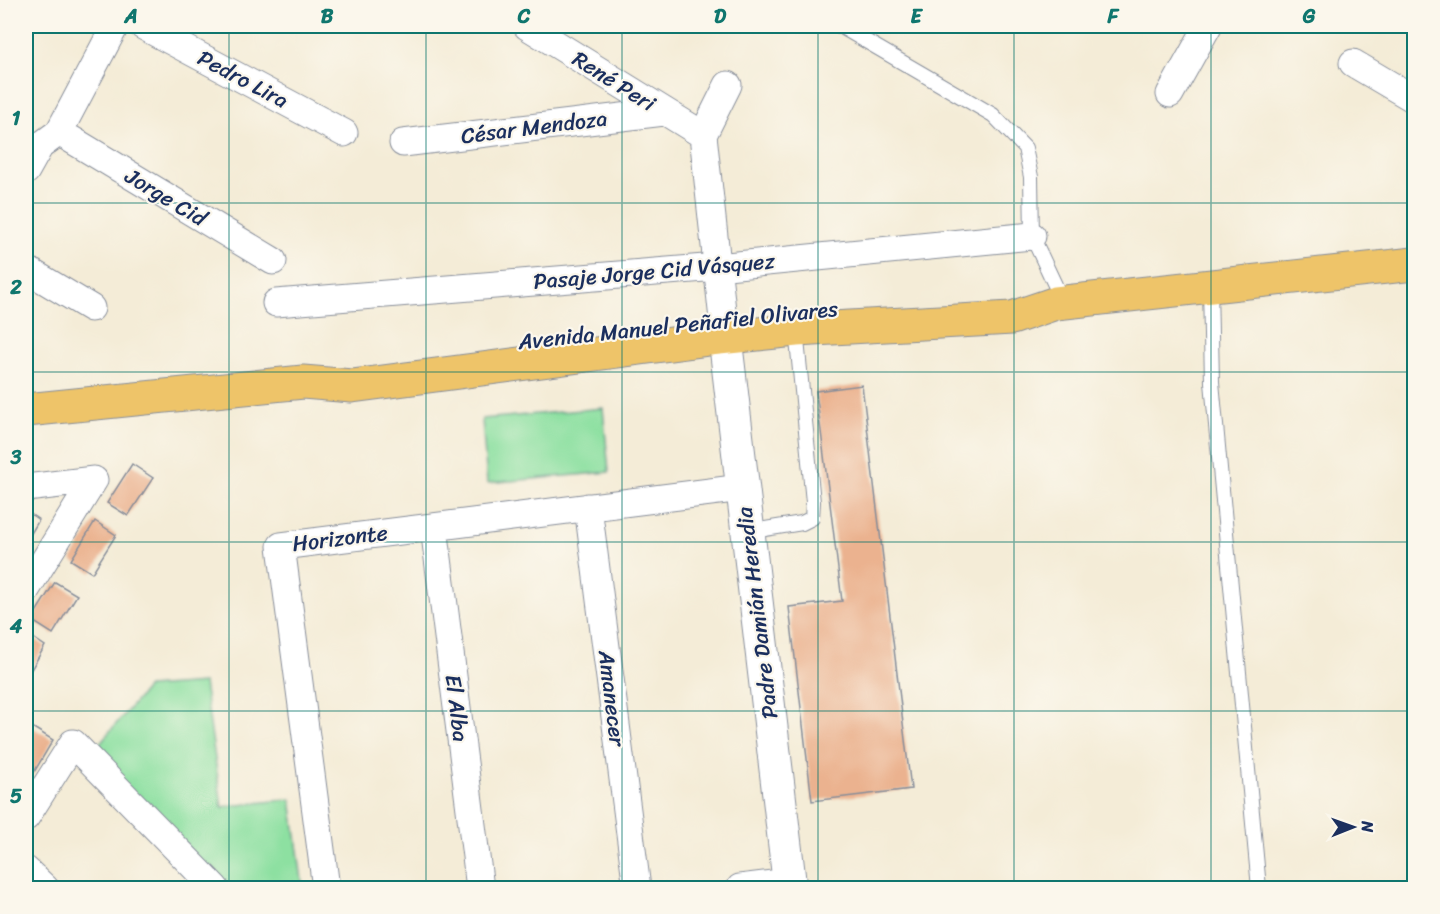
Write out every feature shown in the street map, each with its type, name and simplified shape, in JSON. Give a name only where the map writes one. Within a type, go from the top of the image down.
[{"type":"main road","name":"Avenida Manuel Peñafiel Olivares","points":[[723,328],[796,330],[1012,318],[1060,303],[1414,264]]},
{"type":"main road","name":"Avenida Manuel Peñafiel Olivares","points":[[26,410],[303,382],[352,386],[723,328],[1009,295],[1060,303]]},
{"type":"street","points":[[26,171],[41,138],[113,26]]},
{"type":"street","name":"Pedro Lira","points":[[143,26],[344,133]]},
{"type":"street","name":"René Peri","points":[[527,26],[703,135]]},
{"type":"street","points":[[1170,94],[1208,26]]},
{"type":"street","points":[[1353,63],[1414,99]]},
{"type":"street","points":[[723,328],[703,135],[728,85]]},
{"type":"street","name":"César Mendoza","points":[[403,143],[664,112]]},
{"type":"street","name":"Jorge Cid","points":[[41,138],[273,261]]},
{"type":"street","name":"Pasaje Jorge Cid Vásquez","points":[[276,303],[717,267],[1032,236]]},
{"type":"street","points":[[26,269],[91,308]]},
{"type":"street","name":"Padre Damián Heredia","points":[[723,328],[790,885]]},
{"type":"street","points":[[26,488],[94,480],[26,590]]},
{"type":"street","name":"Horizonte","points":[[326,888],[281,546],[742,488]]},
{"type":"street","name":"Amanecer","points":[[588,507],[637,888]]},
{"type":"street","name":"El Alba","points":[[434,527],[480,888]]},
{"type":"street","points":[[26,817],[73,743],[215,888]]},
{"type":"street","points":[[26,870],[45,888]]},
{"type":"street","points":[[740,888],[790,885]]},
{"type":"lane","points":[[840,26],[993,115],[1025,148],[1031,177],[1032,236],[1060,303]]},
{"type":"lane","points":[[1210,285],[1212,382],[1259,888]]},
{"type":"lane","points":[[747,532],[802,523],[812,518],[813,502],[796,330]]},
{"type":"green space","points":[[603,408],[609,472],[487,483],[482,419]]},
{"type":"green space","points":[[204,683],[222,807],[291,799],[303,888],[223,888],[92,752],[148,687]]},
{"type":"building","points":[[862,385],[911,789],[812,801],[789,607],[842,601],[816,391]]},
{"type":"building","points":[[132,464],[153,478],[128,516],[107,503]]},
{"type":"building","points":[[26,511],[39,520],[26,542]]},
{"type":"building","points":[[95,521],[116,535],[92,573],[71,560]]},
{"type":"building","points":[[55,582],[77,595],[53,634],[31,620]]},
{"type":"building","points":[[26,633],[45,646],[26,678]]},
{"type":"building","points":[[32,727],[53,740],[30,779],[26,776],[26,738]]}]
